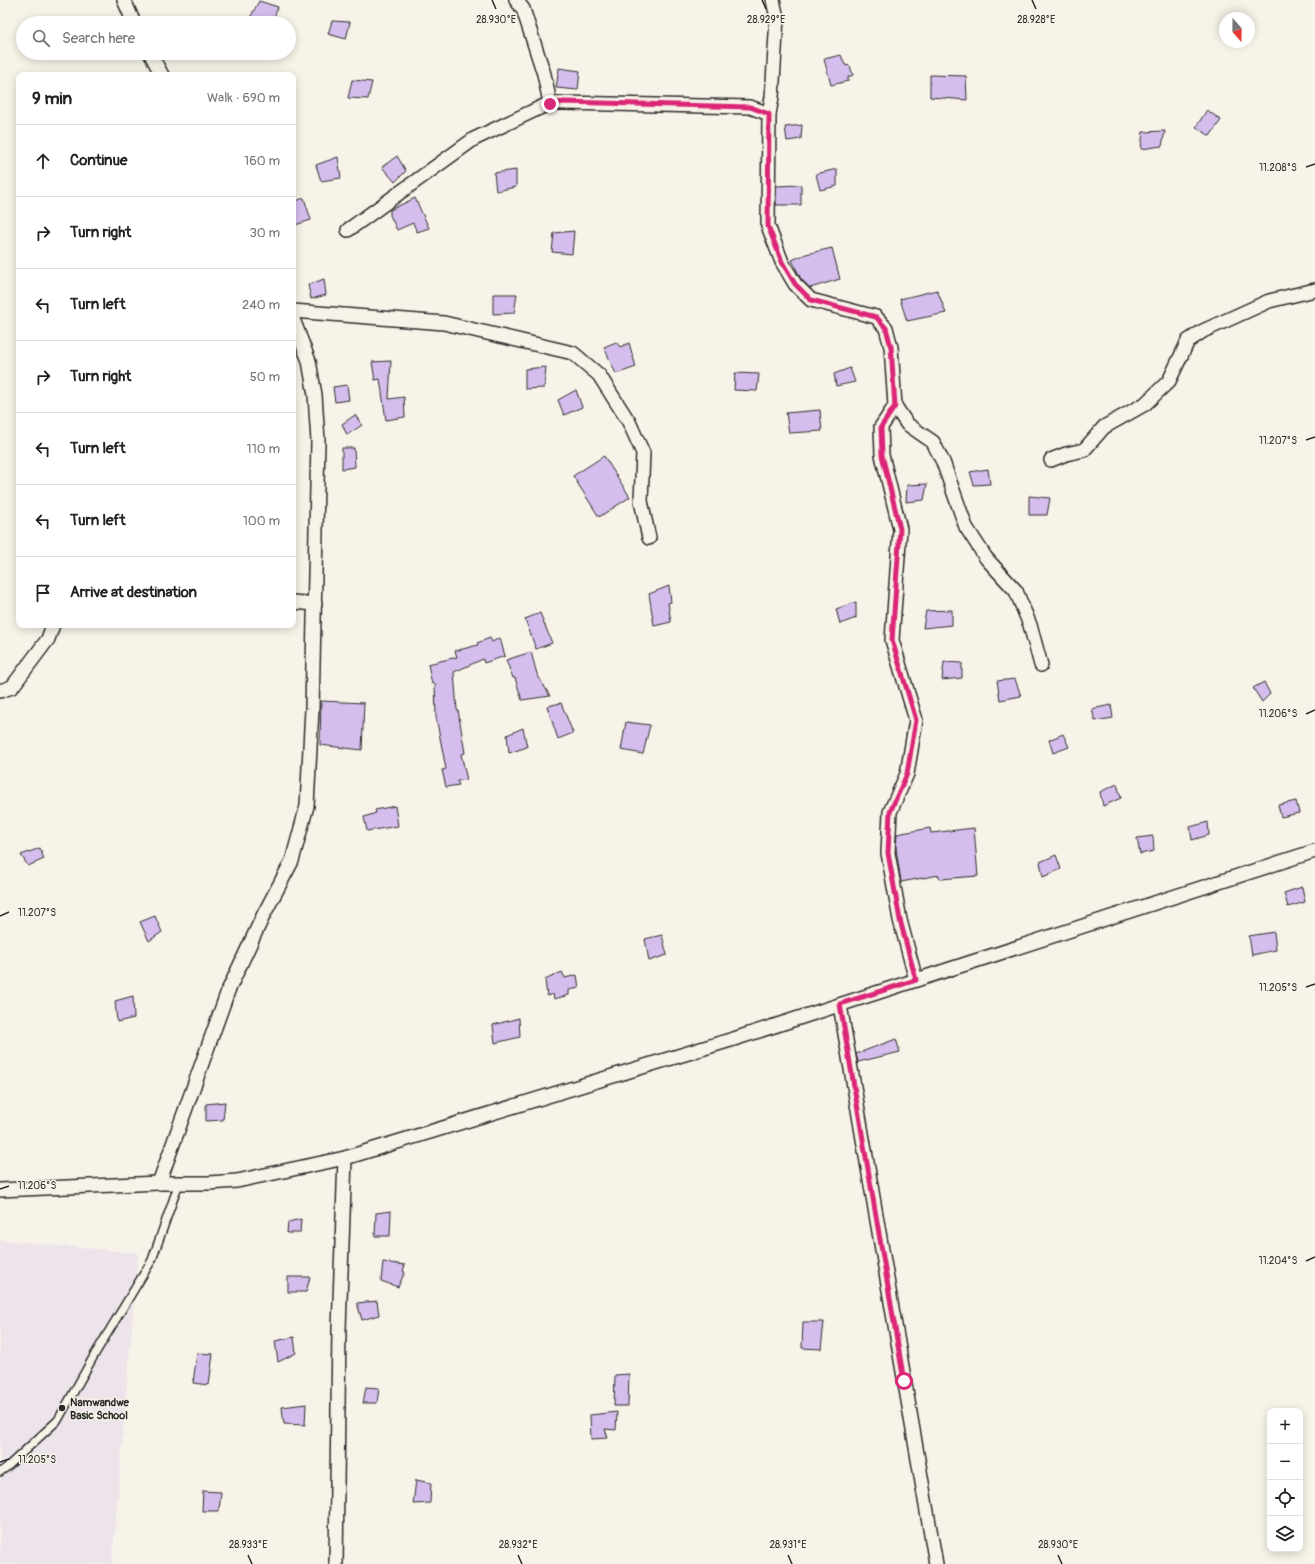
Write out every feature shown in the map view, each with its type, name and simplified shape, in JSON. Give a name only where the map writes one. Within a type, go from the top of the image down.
[{"type":"street","points":[[124,0],[131,16]]},
{"type":"street","points":[[516,0],[523,10],[542,66],[550,104]]},
{"type":"street","points":[[773,0],[777,18],[772,97],[769,114],[768,226],[782,262],[795,284],[811,300],[876,317],[886,328],[891,347],[895,406],[907,424],[933,442],[943,462],[966,527],[986,558],[1016,591],[1030,625],[1041,665]]},
{"type":"street","points":[[154,60],[160,72]]},
{"type":"street","points":[[348,230],[474,139],[550,104],[564,102],[750,107],[769,114]]},
{"type":"street","points":[[1051,460],[1066,454],[1084,450],[1104,427],[1145,404],[1170,381],[1188,341],[1203,331],[1268,301],[1315,290]]},
{"type":"street","points":[[296,310],[444,323],[573,353],[599,375],[629,422],[643,453],[642,502],[649,538]]},
{"type":"street","points":[[159,1183],[228,991],[264,914],[292,861],[307,806],[312,708],[318,441],[315,395],[309,361],[296,327]]},
{"type":"street","points":[[895,406],[881,427],[882,455],[900,529],[892,640],[916,720],[907,774],[890,812],[888,853],[900,920],[916,980]]},
{"type":"street","points":[[296,602],[315,604]]},
{"type":"street","points":[[0,691],[12,687],[48,639],[52,628]]},
{"type":"street","points":[[0,1190],[237,1181],[345,1158],[563,1092],[1315,851]]},
{"type":"street","points":[[840,1004],[936,1564]]},
{"type":"street","points":[[336,1564],[339,1329],[345,1158]]},
{"type":"lane","points":[[0,1472],[58,1420],[95,1354],[152,1260],[179,1183]]},
{"type":"shaded area","name":"Namwandwe Basic School","points":[[0,1240],[138,1253],[112,1564],[0,1564]]},
{"type":"building","points":[[259,1],[278,7],[275,16],[251,16]]},
{"type":"building","points":[[332,21],[350,22],[346,39],[328,34]]},
{"type":"building","points":[[841,55],[845,65],[850,66],[853,75],[848,77],[848,81],[831,85],[824,59]]},
{"type":"building","points":[[559,68],[580,71],[578,90],[556,88]]},
{"type":"building","points":[[930,75],[966,76],[967,100],[930,97]]},
{"type":"building","points":[[352,80],[372,82],[368,99],[348,98]]},
{"type":"building","points":[[1207,110],[1221,120],[1210,136],[1196,127]]},
{"type":"building","points":[[802,125],[801,139],[787,141],[785,127]]},
{"type":"building","points":[[1165,131],[1162,146],[1141,149],[1143,132]]},
{"type":"building","points":[[397,156],[406,171],[395,182],[382,167]]},
{"type":"building","points":[[338,157],[341,178],[321,181],[316,165]]},
{"type":"building","points":[[837,169],[837,186],[820,190],[816,174]]},
{"type":"building","points":[[516,170],[516,187],[496,191],[494,173]]},
{"type":"building","points":[[801,185],[801,205],[776,205],[776,186]]},
{"type":"building","points":[[304,198],[311,220],[296,225],[296,201]]},
{"type":"building","points":[[415,198],[429,228],[417,232],[413,223],[397,230],[390,215],[390,210]]},
{"type":"building","points":[[574,231],[572,254],[552,252],[554,233]]},
{"type":"building","points":[[832,248],[840,279],[810,288],[801,279],[792,260],[806,254]]},
{"type":"building","points":[[324,279],[326,295],[311,299],[308,285]]},
{"type":"building","points":[[937,290],[946,313],[907,321],[900,299]]},
{"type":"building","points":[[493,294],[517,294],[514,313],[493,314]]},
{"type":"building","points":[[616,342],[620,347],[629,343],[636,367],[616,374],[604,347]]},
{"type":"building","points":[[391,361],[389,399],[404,397],[405,417],[386,420],[380,379],[375,380],[372,362]]},
{"type":"building","points":[[546,367],[544,388],[525,389],[525,369]]},
{"type":"building","points":[[850,368],[855,382],[836,386],[834,374]]},
{"type":"building","points":[[735,373],[759,374],[757,391],[734,390]]},
{"type":"building","points":[[347,385],[349,400],[335,402],[333,387]]},
{"type":"building","points":[[576,390],[582,407],[564,415],[558,400]]},
{"type":"building","points":[[820,410],[822,431],[789,433],[786,413]]},
{"type":"building","points":[[355,415],[362,425],[347,435],[342,424]]},
{"type":"building","points":[[342,448],[354,448],[355,467],[342,469]]},
{"type":"building","points":[[604,456],[630,497],[599,517],[573,476]]},
{"type":"building","points":[[988,469],[990,484],[974,485],[970,472]]},
{"type":"building","points":[[927,484],[924,500],[906,502],[907,485]]},
{"type":"building","points":[[1029,496],[1050,498],[1047,515],[1029,515]]},
{"type":"building","points":[[669,586],[671,602],[668,603],[671,622],[654,626],[649,594]]},
{"type":"building","points":[[856,602],[856,618],[840,624],[836,609]]},
{"type":"building","points":[[952,610],[952,625],[923,628],[926,611]]},
{"type":"building","points":[[540,613],[552,643],[536,649],[525,619]]},
{"type":"building","points":[[490,638],[492,642],[500,638],[505,656],[484,663],[483,659],[454,672],[457,710],[465,753],[461,754],[467,780],[457,781],[459,785],[446,787],[442,770],[446,769],[436,717],[435,683],[432,684],[428,664],[457,657],[455,651],[478,645],[477,643]]},
{"type":"building","points":[[531,652],[537,674],[550,696],[522,700],[515,678],[513,678],[506,660]]},
{"type":"building","points":[[944,662],[962,663],[962,678],[942,680]]},
{"type":"building","points":[[1015,679],[1021,696],[1000,700],[997,681]]},
{"type":"building","points":[[1264,682],[1270,694],[1262,702],[1253,688]]},
{"type":"building","points":[[321,701],[364,703],[362,750],[320,745]]},
{"type":"building","points":[[561,703],[573,733],[558,739],[547,706]]},
{"type":"building","points":[[1111,705],[1113,718],[1095,721],[1092,709]]},
{"type":"building","points":[[626,722],[650,725],[643,754],[621,750]]},
{"type":"building","points":[[523,728],[527,747],[509,753],[507,735]]},
{"type":"building","points":[[1063,734],[1069,747],[1053,753],[1049,740]]},
{"type":"building","points":[[1117,784],[1121,798],[1103,806],[1100,792]]},
{"type":"building","points":[[1296,801],[1299,813],[1281,817],[1278,805]]},
{"type":"building","points":[[395,806],[398,826],[367,831],[364,817],[376,813],[375,810]]},
{"type":"building","points":[[1208,822],[1209,835],[1192,840],[1190,827]]},
{"type":"building","points":[[930,828],[931,833],[974,828],[978,876],[940,879],[939,875],[901,882],[896,849],[897,834]]},
{"type":"building","points":[[1153,836],[1154,851],[1140,854],[1137,838]]},
{"type":"building","points":[[40,848],[44,859],[28,866],[21,855]]},
{"type":"building","points":[[1056,855],[1061,869],[1043,877],[1040,862]]},
{"type":"building","points":[[1302,887],[1305,902],[1288,907],[1284,893]]},
{"type":"building","points":[[155,916],[162,932],[149,941],[140,922]]},
{"type":"building","points":[[1274,932],[1276,950],[1252,955],[1249,936]]},
{"type":"building","points":[[662,935],[667,955],[649,961],[645,939]]},
{"type":"building","points":[[562,972],[565,978],[577,975],[579,988],[569,990],[569,995],[554,999],[553,994],[547,996],[545,980]]},
{"type":"building","points":[[133,996],[134,1018],[117,1022],[115,1001]]},
{"type":"building","points":[[519,1018],[520,1037],[495,1043],[493,1025]]},
{"type":"building","points":[[896,1039],[900,1052],[858,1062],[856,1054]]},
{"type":"building","points":[[225,1102],[223,1120],[206,1121],[206,1104]]},
{"type":"building","points":[[391,1211],[390,1236],[375,1236],[376,1213]]},
{"type":"building","points":[[301,1219],[300,1233],[287,1233],[288,1222]]},
{"type":"building","points":[[383,1262],[405,1265],[403,1271],[405,1272],[398,1287],[381,1281]]},
{"type":"building","points":[[288,1277],[310,1277],[306,1292],[288,1292]]},
{"type":"building","points":[[377,1301],[379,1315],[362,1320],[357,1303]]},
{"type":"building","points":[[803,1322],[824,1322],[821,1349],[802,1348]]},
{"type":"building","points":[[294,1337],[296,1353],[278,1362],[275,1341]]},
{"type":"building","points":[[197,1353],[213,1354],[209,1385],[193,1383]]},
{"type":"building","points":[[629,1374],[628,1406],[614,1406],[615,1375]]},
{"type":"building","points":[[366,1387],[379,1388],[377,1403],[363,1403]]},
{"type":"building","points":[[306,1404],[305,1425],[284,1424],[282,1407]]},
{"type":"building","points":[[617,1412],[616,1430],[605,1429],[608,1438],[591,1439],[590,1415]]},
{"type":"building","points":[[416,1480],[431,1483],[430,1503],[413,1504]]},
{"type":"building","points":[[203,1491],[221,1492],[219,1511],[202,1511]]},
{"type":"place","name":"Namwandwe Basic School","points":[[62,1408]]},
{"type":"route","points":[[550,104],[564,102],[750,107],[769,114],[768,226],[782,262],[795,284],[811,300],[876,317],[886,328],[891,347],[895,406],[881,427],[882,455],[900,529],[892,640],[916,720],[907,774],[890,812],[888,853],[900,920],[916,980],[840,1004],[904,1381]]}]
